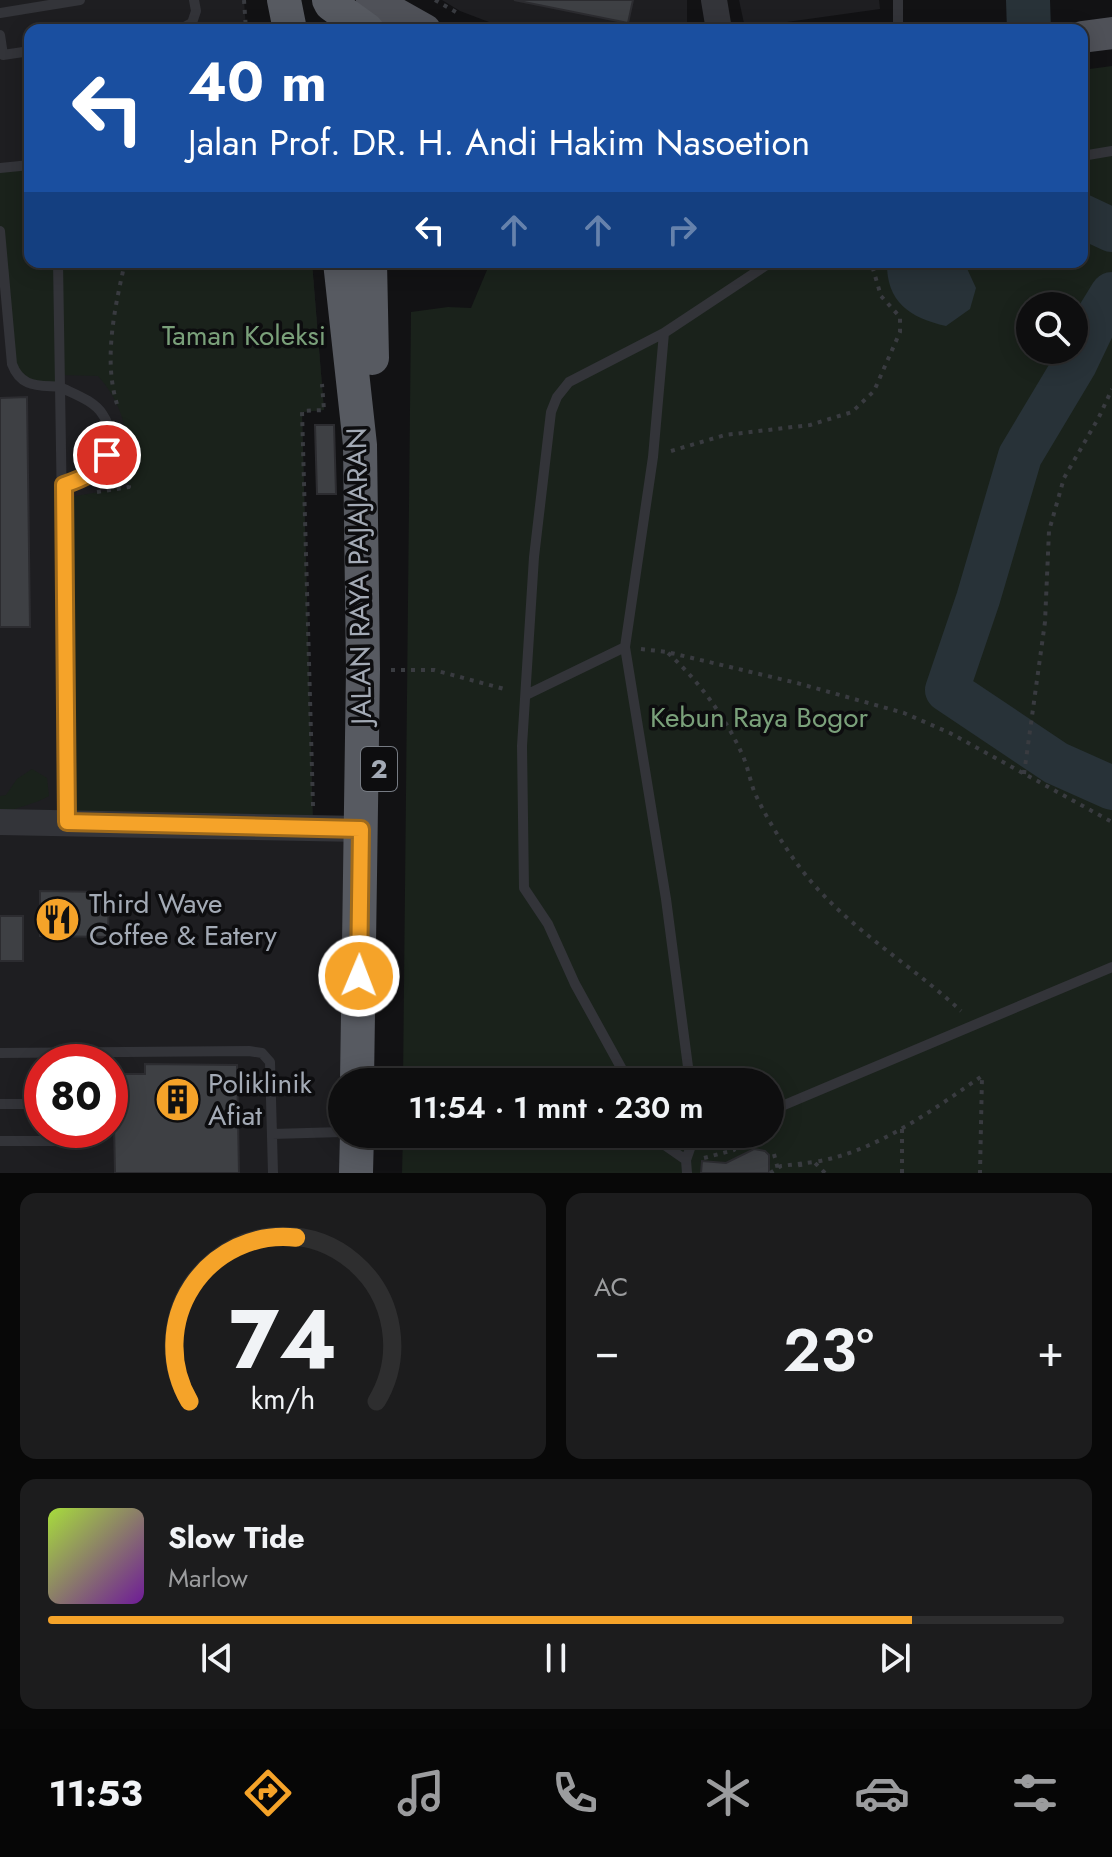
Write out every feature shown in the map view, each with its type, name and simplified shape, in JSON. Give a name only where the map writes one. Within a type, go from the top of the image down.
[{"type":"highway","points":[[284,0],[289,24]]},
{"type":"highway","points":[[329,0],[331,4],[366,18]]},
{"type":"highway","name":"JALAN RAYA PAJAJARAN","points":[[341,268],[360,445],[363,669],[357,1068]]},
{"type":"highway","points":[[360,445],[375,377],[370,268]]},
{"type":"highway","name":"2","points":[[375,377],[380,456],[378,1068]]},
{"type":"highway","points":[[356,1173],[357,1148]]},
{"type":"highway","points":[[378,1148],[378,1173]]},
{"type":"main road","points":[[366,18],[396,24]]},
{"type":"main road","points":[[1088,36],[1112,33]]},
{"type":"main road","name":"2","points":[[375,377],[380,281],[383,268]]},
{"type":"street","points":[[714,0],[718,24]]},
{"type":"street","points":[[0,822],[361,829]]},
{"type":"lane","points":[[0,13],[80,0]]},
{"type":"lane","points":[[190,24],[196,11],[194,0]]},
{"type":"lane","points":[[898,0],[898,24]]},
{"type":"lane","points":[[0,35],[2,58],[24,52]]},
{"type":"lane","points":[[1088,155],[1112,151]]},
{"type":"lane","points":[[0,168],[24,166]]},
{"type":"lane","points":[[0,231],[12,364],[16,375],[29,385],[60,387],[86,400],[103,414],[109,434],[107,455],[99,468],[88,477],[64,485]]},
{"type":"lane","points":[[58,268],[64,485],[67,822]]},
{"type":"lane","points":[[621,1068],[575,984],[548,924],[524,888],[522,762],[534,557],[551,412],[557,397],[569,382],[664,333],[762,268]]},
{"type":"lane","points":[[664,333],[653,457],[625,647],[670,928],[688,1068]]},
{"type":"lane","points":[[526,695],[625,647]]},
{"type":"lane","points":[[784,1105],[1112,967]]},
{"type":"lane","points":[[0,1053],[24,1054]]},
{"type":"lane","points":[[128,1055],[262,1053],[270,1062],[273,1173]]},
{"type":"lane","points":[[0,1104],[24,1104]]},
{"type":"lane","points":[[272,1134],[328,1132]]},
{"type":"lane","points":[[0,1141],[24,1141]]},
{"type":"lane","points":[[671,1148],[686,1160]]},
{"type":"lane","points":[[687,1173],[690,1148]]},
{"type":"path","points":[[244,0],[246,24]]},
{"type":"path","points":[[435,0],[456,12]]},
{"type":"path","points":[[653,457],[725,435],[810,425],[852,412],[874,391],[890,361],[900,332],[900,317],[881,296],[873,268]]},
{"type":"path","points":[[313,829],[302,411],[324,410],[321,377]]},
{"type":"path","points":[[1024,774],[1045,622],[1049,531],[1064,478],[1112,389]]},
{"type":"path","points":[[625,647],[667,652],[904,713],[950,733],[1112,822]]},
{"type":"path","points":[[667,652],[686,669],[725,723],[743,756],[754,791],[771,822],[796,863],[823,897],[876,944],[939,990],[975,1024]]},
{"type":"path","points":[[379,670],[434,670],[526,695]]},
{"type":"path","points":[[770,1173],[800,1163],[833,1159],[860,1149],[902,1128],[982,1076],[980,1173]]},
{"type":"path","points":[[902,1128],[902,1173]]},
{"type":"path","points":[[686,1160],[719,1156],[735,1148]]},
{"type":"path","points":[[774,1154],[780,1171]]},
{"type":"path","points":[[814,1162],[825,1173]]},
{"type":"path","points":[[800,1163],[802,1172]]},
{"type":"shaded area","points":[[0,0],[244,0],[246,24],[24,24],[24,268],[312,268],[324,410],[302,412],[313,828],[361,829],[343,1068],[328,1068],[328,1148],[347,1148],[355,1173],[0,1173]]},
{"type":"shaded area","points":[[442,0],[687,0],[687,24],[494,24],[460,11]]},
{"type":"shaded area","points":[[739,0],[879,0],[880,9],[773,24],[744,24]]},
{"type":"shaded area","points":[[887,268],[967,268],[976,288],[970,309],[946,326],[911,313],[896,298]]},
{"type":"green space","name":"Kebun Raya Bogor","points":[[1112,66],[1112,1173],[402,1173],[403,1148],[784,1148],[784,1068],[403,1068],[411,312],[448,307],[471,308],[488,268],[1088,268],[1088,69]]},
{"type":"green space","name":"Taman Koleksi","points":[[24,164],[24,268],[312,268],[324,410],[302,412],[313,829],[67,822],[64,498],[129,487],[128,456],[121,414],[116,401],[98,376],[61,375],[60,387],[16,375],[0,231],[0,167]]},
{"type":"green space","points":[[32,769],[47,778],[49,796],[0,815],[0,796],[6,795],[17,779]]},
{"type":"building","points":[[514,0],[633,0],[628,23]]},
{"type":"building","points":[[27,397],[30,627],[0,627],[0,398]]},
{"type":"building","points":[[315,425],[334,425],[336,494],[317,494]]},
{"type":"building","points":[[40,891],[109,892],[108,937],[40,936]]},
{"type":"building","points":[[0,916],[23,916],[23,961],[0,961]]},
{"type":"building","name":"Poliklinik Afiat","points":[[145,1064],[237,1065],[239,1173],[115,1173],[114,1148],[128,1148],[128,1074],[145,1074]]},
{"type":"building","points":[[754,1149],[769,1155],[769,1173],[701,1173],[702,1161],[726,1163]]},
{"type":"waterway","points":[[1028,0],[1029,24]]},
{"type":"waterway","points":[[1088,219],[1112,230]]},
{"type":"waterway","points":[[1112,294],[1020,456],[978,599],[947,690],[1056,763],[1112,788]]},
{"type":"place","name":"Third Wave Coffee & Eatery","points":[[58,919]]},
{"type":"place","name":"Poliklinik Afiat","points":[[177,1099]]},
{"type":"route","points":[[107,455],[99,468],[88,477],[64,485],[67,822],[361,829],[359,976]]}]
